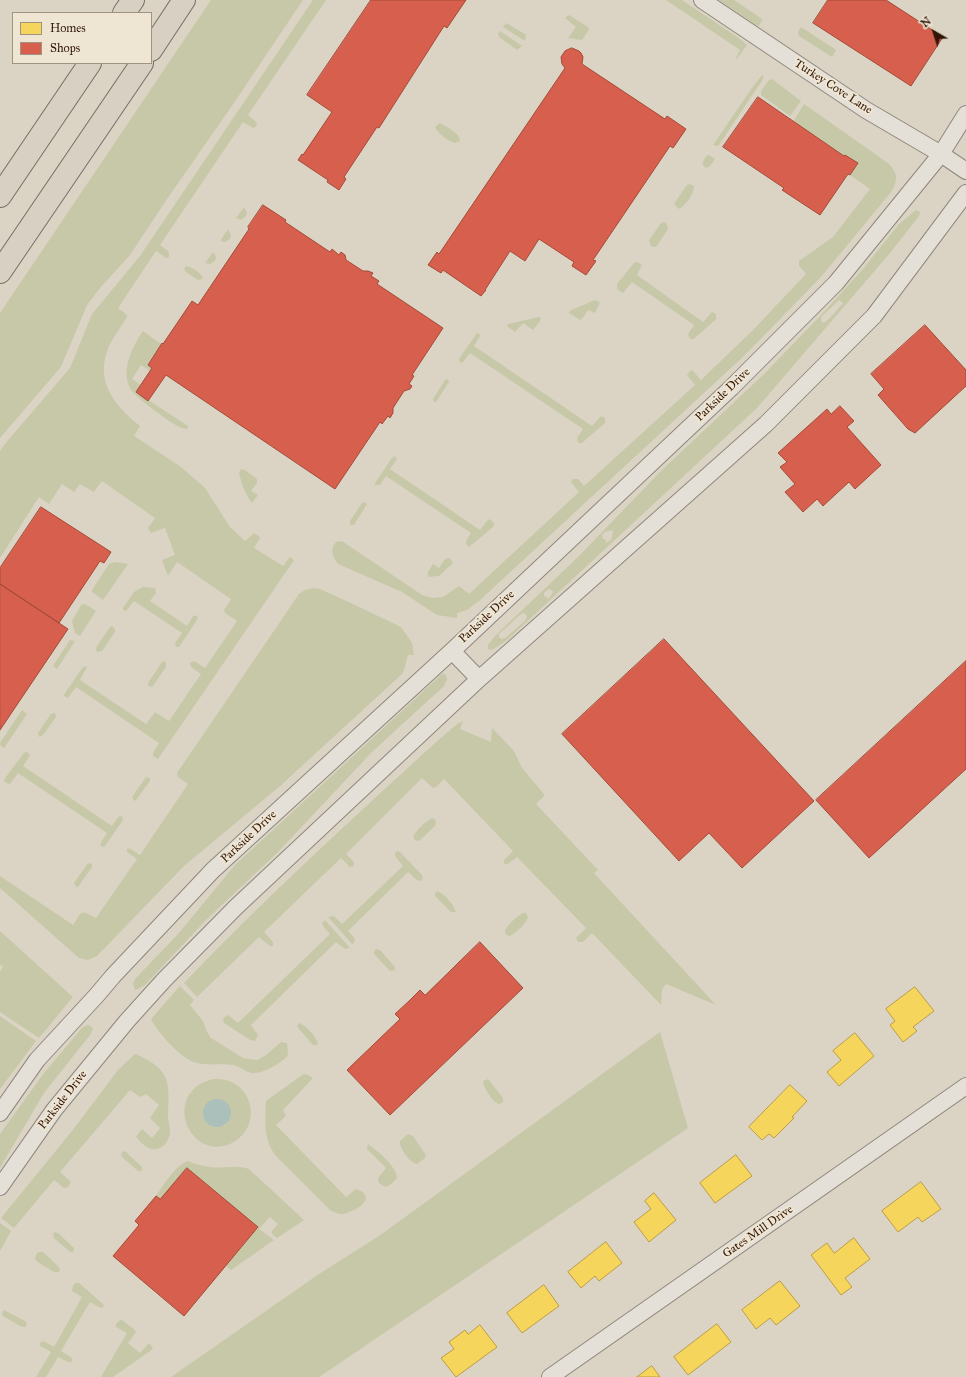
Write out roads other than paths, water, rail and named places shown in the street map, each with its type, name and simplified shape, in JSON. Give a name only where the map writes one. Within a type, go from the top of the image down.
[{"type":"highway","points":[[125,12],[133,0]]},
{"type":"highway","points":[[152,48],[184,0]]},
{"type":"highway","points":[[0,196],[89,64]]},
{"type":"highway","points":[[0,272],[141,64]]},
{"type":"street","name":"Turkey Cove Lane","points":[[702,0],[866,110],[941,154],[966,171]]},
{"type":"street","name":"Parkside Drive","points":[[0,1113],[37,1060],[97,995],[112,976],[213,870],[452,651],[726,393],[836,283],[941,154],[966,114]]},
{"type":"street","name":"Parkside Drive","points":[[0,1186],[54,1110],[126,1021],[164,980],[236,907],[480,679],[766,424],[874,316],[966,193]]},
{"type":"street","points":[[452,651],[480,679]]},
{"type":"street","name":"Gates Mill Drive","points":[[550,1377],[966,1086]]},
{"type":"water","points":[[217,1099],[223,1100],[227,1103],[230,1107],[230,1119],[227,1123],[223,1126],[217,1127],[211,1126],[207,1123],[204,1119],[203,1113],[204,1107],[207,1103],[211,1100]]}]
